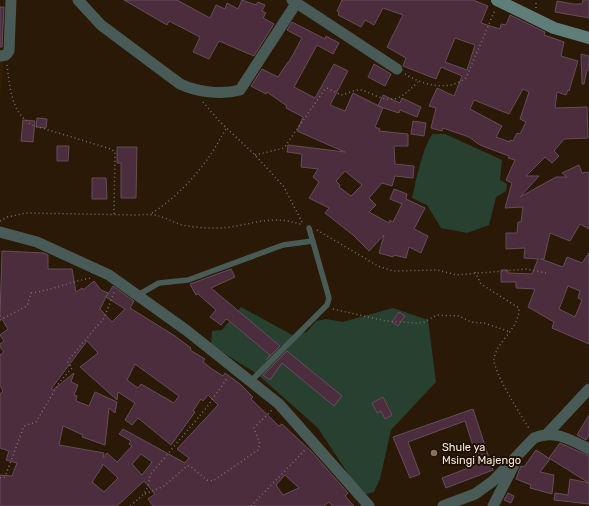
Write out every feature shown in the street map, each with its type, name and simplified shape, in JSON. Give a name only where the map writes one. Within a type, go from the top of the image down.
[{"type":"street","points":[[3,55],[9,51],[11,0]]},
{"type":"street","points":[[78,0],[101,25],[180,84],[191,89],[212,92],[240,90],[294,1],[397,69]]},
{"type":"street","points":[[498,0],[554,28],[589,38]]},
{"type":"street","points":[[0,232],[37,242],[109,275],[186,330],[279,404],[313,440],[369,506]]},
{"type":"street","points":[[443,506],[475,494],[493,482],[534,438],[547,434],[589,390]]},
{"type":"street","points":[[547,434],[569,439],[589,449]]},
{"type":"street","points":[[493,506],[518,456]]},
{"type":"lane","points":[[250,381],[326,308],[329,298],[309,228]]},
{"type":"lane","points":[[138,295],[159,283],[188,280],[283,245],[313,241]]},
{"type":"path","points":[[397,69],[418,82],[426,85],[450,85],[466,78],[498,0]]},
{"type":"path","points":[[3,55],[12,97],[23,120],[32,126],[111,149],[114,152],[114,214]]},
{"type":"path","points":[[255,155],[284,148],[327,88],[341,95],[356,90],[362,90],[380,98],[396,99],[400,98],[418,82]]},
{"type":"path","points":[[0,221],[7,217],[26,213],[152,213],[180,224],[197,227],[226,227],[277,219],[304,226],[284,187],[255,155],[219,121],[191,89]]},
{"type":"path","points":[[152,213],[167,204],[177,194],[210,156],[227,127]]},
{"type":"path","points":[[309,228],[318,231],[383,269],[407,272],[437,270],[457,275],[474,272],[526,269],[546,273]]},
{"type":"path","points":[[474,272],[481,284],[518,308],[511,332],[496,353],[494,367],[534,438]]},
{"type":"path","points":[[0,320],[27,306],[31,293],[50,291],[75,281],[109,275]]},
{"type":"path","points":[[0,478],[5,477],[24,426],[36,422],[59,383],[72,368],[68,362],[70,358],[104,318],[119,281]]},
{"type":"path","points":[[326,308],[386,321],[418,323],[424,322],[437,315],[459,316],[471,322],[484,323],[511,332]]},
{"type":"path","points":[[130,506],[144,494],[149,486],[150,475],[207,407],[234,368]]},
{"type":"path","points":[[144,494],[164,486],[187,466],[190,466],[207,480],[216,480],[258,450],[260,444],[254,428],[279,404]]},
{"type":"path","points":[[251,506],[313,440]]},
{"type":"shaded area","points":[[0,59],[4,59],[0,99]]},
{"type":"green space","points":[[432,134],[445,134],[502,160],[500,180],[507,184],[506,191],[496,197],[489,225],[467,233],[441,228],[427,205],[412,198],[422,157]]},
{"type":"green space","points":[[241,307],[294,336],[307,332],[316,321],[326,319],[343,322],[393,308],[428,320],[436,382],[391,430],[380,479],[374,492],[362,495],[318,428],[257,374],[211,345],[212,331],[222,330]]},
{"type":"building","points":[[124,0],[177,0],[210,18],[216,5],[225,9],[227,3],[238,9],[242,0],[256,5],[258,2],[265,5],[262,11],[266,13],[263,18],[274,24],[254,56],[219,41],[209,59],[193,52],[200,37],[169,21],[167,25]]},
{"type":"building","points":[[342,0],[473,0],[488,6],[481,23],[500,29],[501,24],[506,25],[510,15],[545,32],[544,35],[564,42],[561,56],[578,61],[569,91],[568,90],[566,95],[557,92],[555,108],[587,107],[588,138],[564,139],[554,151],[559,156],[552,163],[545,157],[526,176],[539,176],[520,197],[556,177],[567,177],[562,173],[579,165],[582,173],[589,172],[589,229],[580,224],[570,241],[550,233],[544,259],[541,259],[563,267],[567,257],[582,263],[589,253],[589,344],[552,328],[554,322],[528,307],[535,289],[516,288],[516,282],[501,282],[501,270],[508,270],[508,273],[532,274],[538,259],[524,258],[525,248],[506,249],[506,233],[517,233],[518,222],[521,222],[523,207],[505,208],[512,183],[506,180],[515,160],[508,158],[509,156],[480,145],[469,137],[443,128],[442,131],[431,128],[436,108],[429,106],[437,88],[454,96],[462,76],[441,67],[436,79],[403,66],[406,58],[387,47],[403,15],[383,8],[374,25],[365,20],[361,27],[338,15],[339,12],[337,11]],"holes":[[[455,38],[475,45],[467,70],[445,62]],[[523,89],[529,92],[520,119],[526,122],[520,134],[517,133],[513,141],[510,140],[510,142],[496,137],[502,126],[470,109],[474,100],[509,114]],[[568,286],[580,291],[578,298],[582,300],[575,317],[559,309]]]},
{"type":"building","points":[[583,0],[589,0],[589,18],[555,12],[557,1],[582,4]]},
{"type":"building","points":[[0,7],[4,7],[2,47],[0,47]]},
{"type":"building","points":[[292,22],[325,39],[326,36],[339,43],[333,54],[317,45],[294,87],[315,98],[334,64],[348,71],[330,105],[345,111],[353,93],[383,108],[375,127],[380,129],[379,131],[408,134],[408,146],[394,146],[395,164],[414,166],[413,178],[395,176],[392,186],[382,183],[369,198],[376,205],[369,212],[389,223],[390,220],[393,222],[402,204],[390,199],[394,189],[407,194],[406,199],[425,208],[414,229],[428,236],[421,253],[409,247],[406,258],[394,255],[393,257],[379,253],[384,235],[369,251],[353,235],[325,213],[329,208],[309,198],[319,182],[313,177],[318,169],[301,167],[302,154],[287,152],[288,145],[345,152],[297,131],[303,117],[286,108],[287,106],[267,92],[266,94],[251,86],[262,69],[278,77],[289,62],[302,38],[287,30]],"holes":[[[345,171],[362,185],[351,196],[339,187],[340,185],[336,181]]]},
{"type":"building","points":[[581,54],[589,56],[589,70],[587,70],[584,84],[582,84]]},
{"type":"building","points":[[374,64],[391,74],[385,86],[368,77]]},
{"type":"building","points":[[383,95],[400,103],[402,98],[421,107],[417,117],[400,110],[399,113],[378,106]]},
{"type":"building","points":[[37,118],[47,119],[46,128],[36,127]]},
{"type":"building","points":[[23,120],[35,121],[33,142],[21,141]]},
{"type":"building","points":[[413,121],[426,123],[424,136],[411,134]]},
{"type":"building","points":[[57,146],[69,146],[68,161],[57,161]]},
{"type":"building","points":[[117,147],[137,147],[136,198],[121,198],[121,163],[117,163]]},
{"type":"building","points":[[92,178],[106,178],[107,199],[92,199]]},
{"type":"building","points":[[2,251],[44,253],[48,255],[48,269],[72,269],[76,292],[82,288],[83,290],[94,281],[101,290],[108,293],[106,297],[113,286],[134,301],[130,308],[175,336],[191,348],[190,350],[205,359],[203,362],[212,369],[223,376],[225,373],[240,384],[253,397],[251,399],[279,426],[282,424],[312,452],[348,493],[345,496],[354,506],[332,506],[329,502],[324,506],[153,506],[148,499],[155,494],[144,481],[117,506],[0,506],[0,475],[12,476],[17,463],[6,460],[9,451],[0,448],[0,394],[3,391],[0,385],[0,355],[4,352],[0,347],[0,344],[4,341],[0,335],[8,329],[0,316]],"holes":[[[106,297],[125,309],[112,322],[100,309]],[[87,341],[98,353],[80,367],[117,400],[118,392],[135,403],[125,420],[132,425],[138,418],[171,445],[195,412],[193,411],[201,399],[203,401],[208,395],[218,405],[177,449],[189,458],[185,463],[123,429],[119,434],[131,441],[129,444],[132,446],[117,462],[107,453],[103,458],[104,453],[59,445],[63,426],[83,435],[82,437],[105,445],[109,408],[115,413],[117,402],[95,392],[89,406],[76,401],[77,396],[74,395],[78,385],[71,382],[74,373],[53,390],[51,389]],[[135,364],[179,396],[174,403],[141,384],[138,388],[127,380]],[[141,454],[152,462],[142,475],[132,464]],[[103,464],[118,478],[104,492],[92,482]],[[285,475],[299,488],[283,495],[276,485]]]},
{"type":"building","points":[[231,269],[235,277],[211,288],[280,346],[266,360],[270,355],[228,320],[226,319],[221,325],[210,317],[216,310],[198,294],[196,295],[190,284]]},
{"type":"building","points":[[399,312],[405,316],[398,326],[392,322]]},
{"type":"building","points":[[287,351],[342,396],[334,406],[282,363],[270,380],[263,375]]},
{"type":"building","points":[[383,397],[392,415],[385,419],[381,411],[377,413],[372,403]]},
{"type":"building","points":[[473,409],[493,470],[446,488],[442,478],[479,464],[465,421],[408,442],[420,474],[410,478],[393,437]]},
{"type":"building","points":[[589,415],[589,435],[586,440],[577,435]]},
{"type":"building","points":[[560,443],[589,456],[589,483],[549,458]]},
{"type":"building","points":[[536,450],[550,459],[540,472],[554,475],[552,494],[530,488],[531,485],[516,479],[521,466],[524,467]]},
{"type":"building","points":[[570,479],[589,483],[589,504],[554,500],[555,493],[568,495]]},
{"type":"building","points":[[508,493],[514,496],[511,503],[504,500]]},
{"type":"place","name":"Shule ya Msingi Majengo","points":[[434,453]]}]
